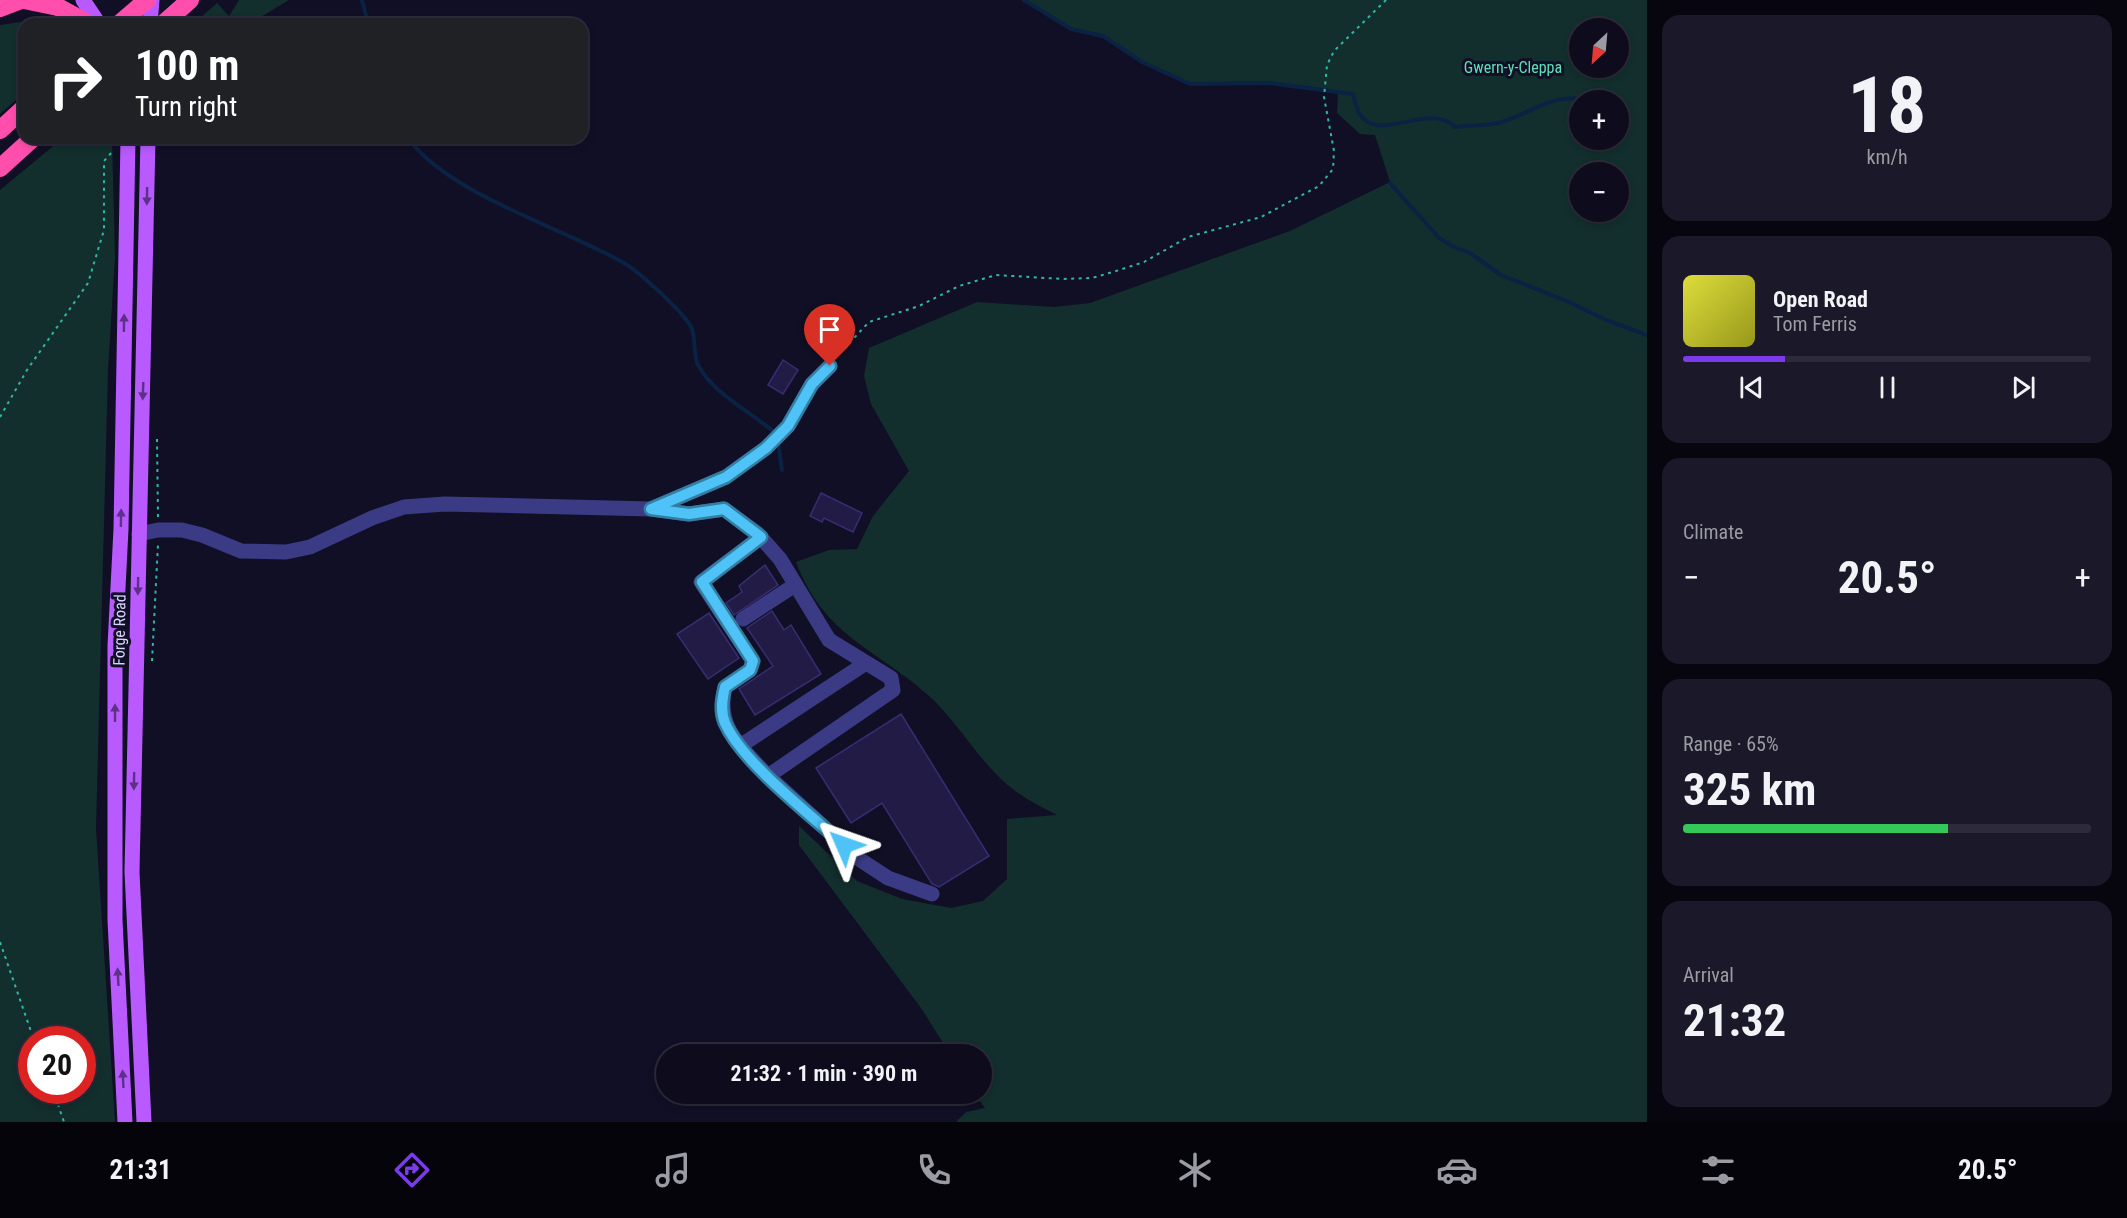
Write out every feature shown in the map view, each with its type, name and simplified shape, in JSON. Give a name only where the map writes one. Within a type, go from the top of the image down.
[{"type":"highway","points":[[0,8],[22,0],[58,7],[78,18]]},
{"type":"highway","points":[[126,18],[147,0]]},
{"type":"highway","points":[[170,18],[190,0]]},
{"type":"highway","points":[[0,130],[18,114]]},
{"type":"highway","points":[[0,168],[26,144]]},
{"type":"main road","points":[[84,0],[95,18]]},
{"type":"main road","points":[[150,18],[152,0]]},
{"type":"main road","name":"Forge Road","points":[[123,144],[121,529],[115,646],[115,920],[125,1122]]},
{"type":"main road","name":"Forge Road","points":[[144,1122],[132,872],[148,144]]},
{"type":"lane","points":[[651,509],[726,477],[766,448],[788,426],[812,384],[830,366]]},
{"type":"lane","points":[[139,534],[158,530],[182,530],[202,535],[241,551],[275,553],[310,547],[372,518],[404,507],[445,504],[651,509],[689,514],[724,509],[761,537],[780,559],[829,640],[891,678],[892,690],[768,776]]},
{"type":"lane","points":[[761,537],[702,582],[753,661],[750,670],[725,687],[721,704],[724,722],[740,746],[768,776],[859,859],[888,878],[932,894]]},
{"type":"lane","points":[[743,619],[795,585]]},
{"type":"lane","points":[[740,746],[866,663]]},
{"type":"path","points":[[830,366],[850,340],[869,322],[919,306],[959,286],[996,274],[1063,279],[1092,278],[1144,262],[1188,237],[1261,217],[1319,186],[1333,169],[1334,151],[1324,97],[1327,64],[1334,51],[1386,0]]},
{"type":"path","points":[[0,417],[27,370],[88,283],[104,230],[104,161],[121,144]]},
{"type":"path","points":[[152,664],[158,530],[157,438]]},
{"type":"path","points":[[0,942],[29,1026]]},
{"type":"path","points":[[58,1104],[64,1122]]},
{"type":"green space","points":[[239,0],[289,0],[259,18],[200,18],[217,3],[229,16]]},
{"type":"green space","name":"Gwern-y-Cleppa","points":[[1024,0],[1647,0],[1647,1122],[956,1122],[966,1112],[985,1108],[982,1104],[992,1104],[992,1044],[944,1044],[921,1008],[799,845],[799,826],[857,881],[902,899],[951,908],[983,901],[1007,879],[1007,819],[1057,815],[1010,787],[979,755],[928,695],[836,624],[808,587],[796,562],[829,550],[857,549],[873,516],[909,471],[871,404],[864,376],[869,348],[977,302],[1054,307],[1090,303],[1290,231],[1390,182],[1375,135],[1360,134],[1337,113],[1338,94],[1321,89],[1269,83],[1190,84],[1142,62],[1103,36],[1071,29]]},
{"type":"green space","points":[[18,22],[18,98],[0,114],[0,25]]},
{"type":"green space","points":[[56,144],[112,144],[115,257],[108,369],[96,828],[115,1122],[0,1122],[0,190]]},
{"type":"building","points":[[783,360],[798,370],[783,394],[768,385]]},
{"type":"building","points":[[821,493],[862,513],[853,532],[824,518],[822,522],[810,516]]},
{"type":"building","points":[[765,565],[778,585],[734,615],[726,603],[742,592],[739,586]]},
{"type":"building","points":[[772,611],[784,630],[791,625],[821,674],[755,715],[739,689],[773,666],[747,628]]},
{"type":"building","points":[[709,613],[739,658],[708,679],[677,634]]},
{"type":"building","points":[[901,714],[989,856],[939,887],[932,884],[882,803],[851,823],[816,768]]},
{"type":"waterway","points":[[362,0],[366,18]]},
{"type":"waterway","points":[[1024,0],[1071,29],[1103,36],[1142,62],[1190,84],[1269,83],[1353,94],[1359,113],[1367,122],[1378,125],[1432,118],[1444,120],[1455,127],[1488,125],[1549,102],[1569,98]]},
{"type":"waterway","points":[[413,144],[426,158],[478,193],[599,250],[624,263],[640,275],[688,322],[693,333],[696,361],[705,376],[714,386],[776,434]]},
{"type":"waterway","points":[[1390,183],[1439,238],[1470,253],[1501,275],[1647,335]]},
{"type":"waterway","points":[[778,441],[782,470]]},
{"type":"route","points":[[830,366],[812,384],[788,426],[766,448],[726,477],[651,509],[689,514],[724,509],[761,537],[704,578],[702,582],[753,661],[750,670],[725,687],[721,704],[724,722],[743,750],[768,776],[844,845]]}]
